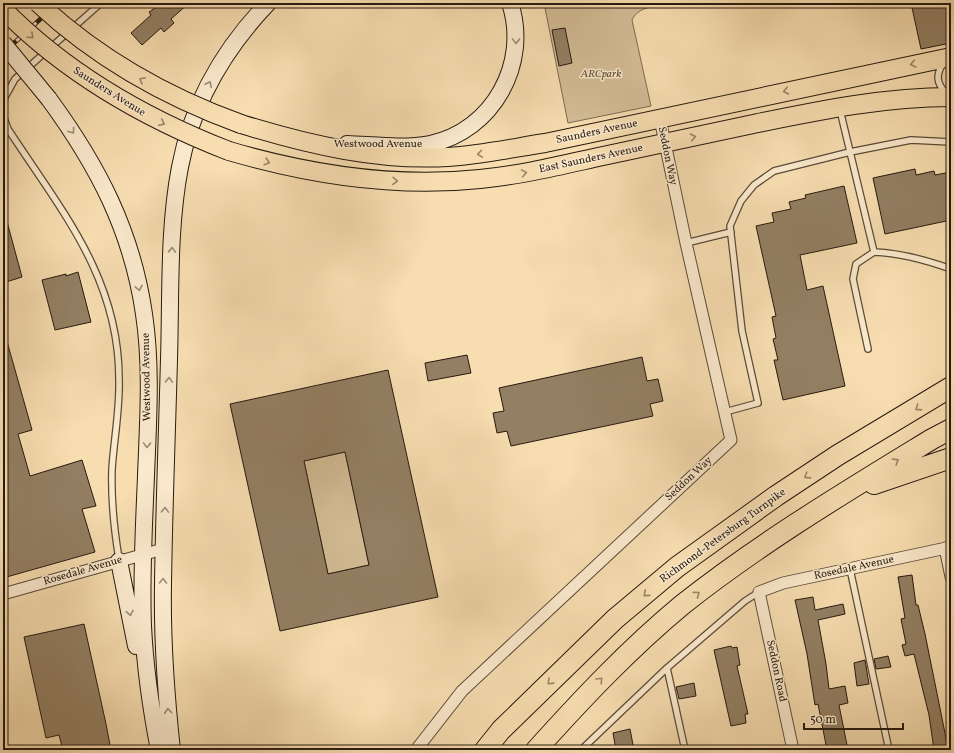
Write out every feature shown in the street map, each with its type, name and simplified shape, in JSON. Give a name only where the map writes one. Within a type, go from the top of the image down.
[{"type":"highway","name":"Richmond-Petersburg Turnpike","points":[[485,750],[501,730],[615,619],[677,567],[782,492],[838,455],[951,387]]},
{"type":"highway","points":[[536,750],[611,669],[682,606],[760,548],[932,438],[951,429]]},
{"type":"highway","points":[[840,496],[951,458]]},
{"type":"main road","name":"Saunders Avenue","points":[[38,3],[87,44],[133,75],[209,113],[241,124],[312,143],[350,151],[382,155],[448,157],[478,154],[545,143],[948,57]]},
{"type":"main road","name":"Westwood Avenue","points":[[172,750],[162,624],[163,549],[173,224],[180,167],[192,122],[212,76],[234,44],[268,3]]},
{"type":"main road","name":"Westwood Avenue","points":[[312,143],[418,145],[441,141],[462,132],[486,112],[504,87],[511,72],[516,52],[516,30],[510,3]]},
{"type":"main road","name":"Saunders Avenue","points":[[3,9],[52,54],[111,95],[175,129],[229,151]]},
{"type":"main road","name":"Westwood Avenue","points":[[3,43],[49,100],[86,152],[112,202],[127,242],[139,285],[144,313],[149,375],[143,554],[143,624],[151,702],[159,750]]},
{"type":"main road","name":"East Saunders Avenue","points":[[229,151],[274,164],[334,176],[383,181],[431,182],[503,176],[839,106],[898,99],[950,97]]},
{"type":"main road","points":[[119,561],[139,663],[151,702]]},
{"type":"street","name":"Seddon Way","points":[[416,750],[462,691],[731,440],[686,243],[660,119]]},
{"type":"street","name":"Rosedale Avenue","points":[[759,592],[783,583],[948,548]]},
{"type":"street","points":[[948,548],[951,577]]},
{"type":"street","name":"Rosedale Avenue","points":[[3,594],[163,549]]},
{"type":"street","name":"Seddon Road","points":[[759,592],[793,750]]},
{"type":"lane","points":[[101,3],[15,79],[5,97],[3,111],[8,129],[84,246],[98,277],[112,319],[120,378],[112,484],[113,517],[119,561]]},
{"type":"lane","points":[[948,57],[940,69],[937,79],[942,89],[950,97]]},
{"type":"lane","points":[[839,106],[874,252]]},
{"type":"lane","points":[[725,412],[758,403],[742,331],[730,226],[741,201],[754,186],[774,171],[850,152],[911,140],[951,142]]},
{"type":"lane","points":[[686,243],[731,232]]},
{"type":"lane","points":[[868,349],[853,279],[856,264],[874,252],[892,253],[917,258],[951,269]]},
{"type":"lane","points":[[850,569],[889,750]]},
{"type":"lane","points":[[581,750],[667,668],[745,601],[759,592]]},
{"type":"lane","points":[[667,668],[685,750]]},
{"type":"green space","name":"ARCpark","points":[[544,3],[678,3],[645,8],[635,15],[632,20],[651,106],[568,123]]},
{"type":"green space","points":[[345,452],[369,565],[328,574],[304,461]]},
{"type":"building","points":[[150,3],[189,3],[171,19],[174,23],[164,32],[161,28],[142,45],[131,33],[151,15],[149,12],[155,8]]},
{"type":"building","points":[[911,3],[951,3],[951,43],[921,49]]},
{"type":"building","points":[[565,28],[572,63],[559,66],[552,30]]},
{"type":"building","points":[[915,169],[916,175],[934,171],[935,175],[951,172],[951,220],[885,234],[873,178]]},
{"type":"building","points":[[844,186],[857,243],[800,255],[807,290],[823,286],[845,386],[783,400],[774,360],[778,360],[773,339],[776,338],[772,317],[776,316],[756,226],[774,222],[772,213],[791,209],[789,202],[806,198],[805,195]]},
{"type":"building","points":[[6,218],[22,277],[3,283],[3,219]]},
{"type":"building","points":[[78,272],[91,322],[55,330],[42,280],[66,274],[66,276]]},
{"type":"building","points":[[3,338],[6,338],[32,430],[18,434],[30,476],[82,460],[96,506],[82,509],[95,552],[3,578]]},
{"type":"building","points":[[467,355],[471,373],[428,381],[425,363]]},
{"type":"building","points":[[642,357],[647,381],[658,379],[663,401],[650,404],[653,416],[511,446],[507,431],[497,433],[493,413],[504,411],[499,388]]},
{"type":"building","points":[[388,370],[438,597],[280,631],[230,404]],"holes":[[[345,452],[369,565],[328,574],[304,461]]]},
{"type":"building","points":[[912,575],[916,605],[918,605],[925,634],[948,748],[934,750],[929,715],[914,654],[905,656],[902,645],[906,644],[901,619],[905,618],[898,577]]},
{"type":"building","points":[[813,597],[815,610],[843,604],[845,614],[818,620],[829,689],[845,686],[848,703],[839,705],[848,750],[827,750],[818,704],[815,705],[807,654],[795,600]]},
{"type":"building","points":[[84,624],[111,750],[63,750],[59,735],[46,738],[24,637]]},
{"type":"building","points":[[731,646],[732,648],[737,647],[740,665],[737,666],[748,714],[745,714],[746,723],[731,726],[714,650]]},
{"type":"building","points":[[888,656],[891,667],[876,669],[874,659]]},
{"type":"building","points":[[865,660],[869,684],[857,686],[854,663]]},
{"type":"building","points":[[694,683],[696,696],[679,699],[676,687]]},
{"type":"building","points":[[630,729],[634,750],[616,750],[613,733]]},
{"type":"railway","points":[[3,9],[10,3]]},
{"type":"railway","points":[[3,53],[58,3]]}]
